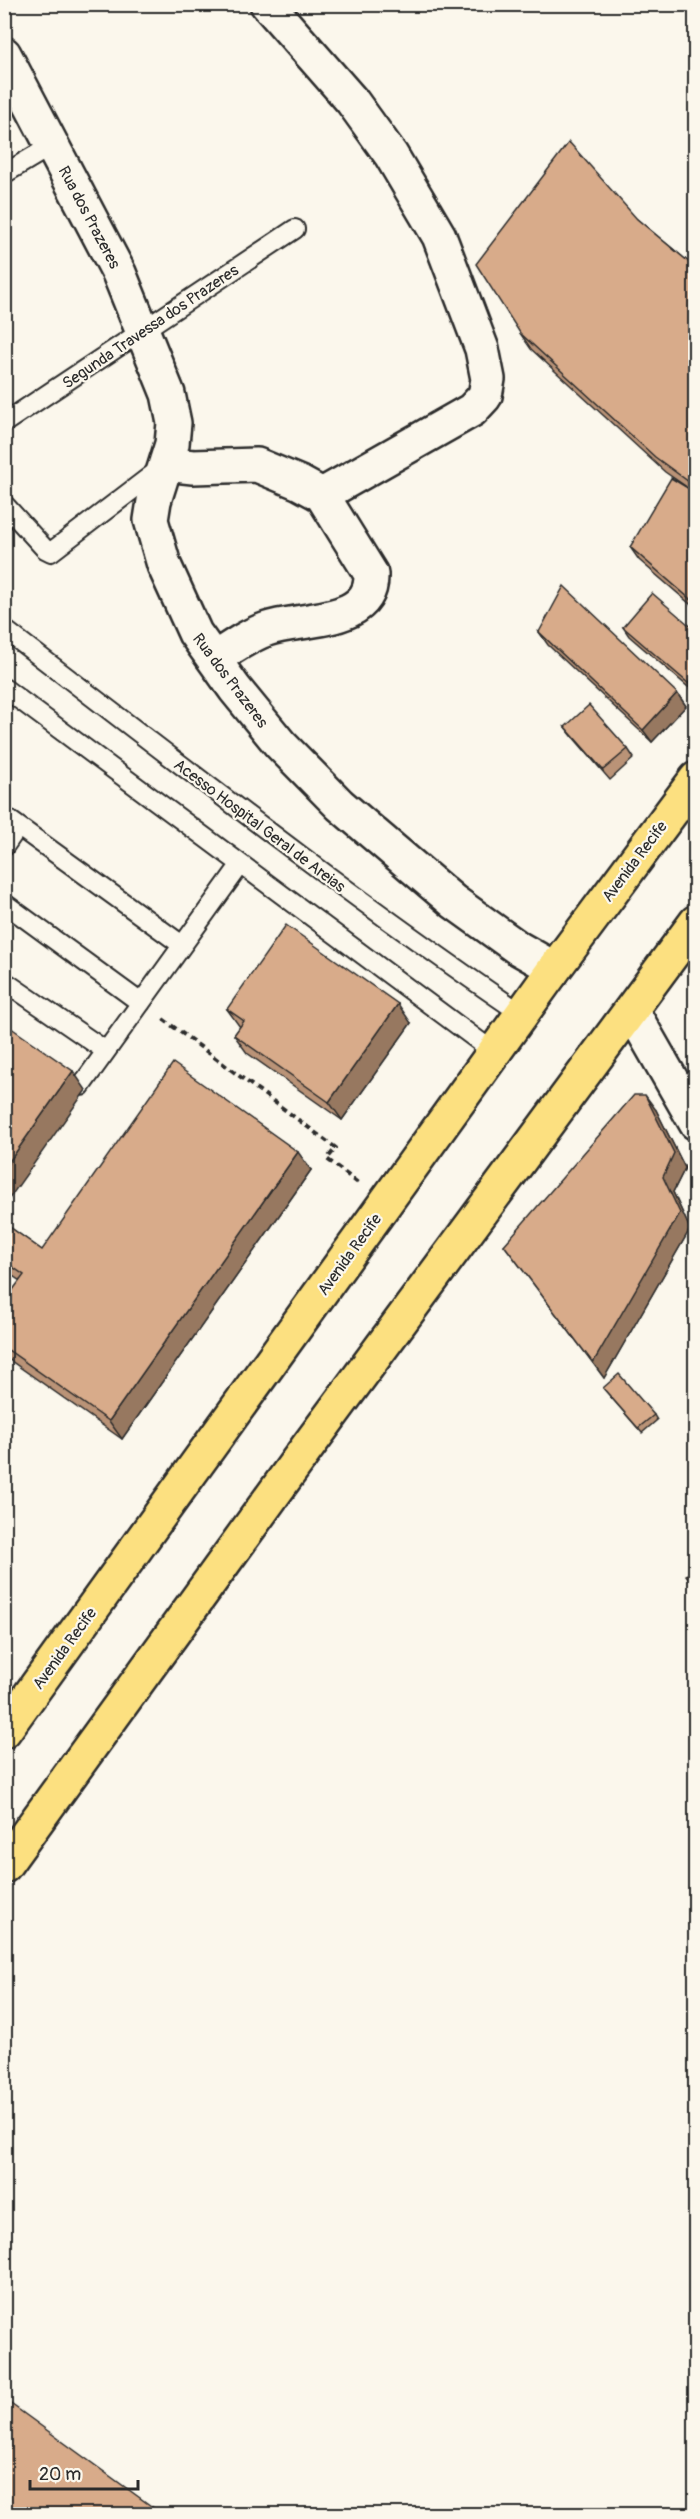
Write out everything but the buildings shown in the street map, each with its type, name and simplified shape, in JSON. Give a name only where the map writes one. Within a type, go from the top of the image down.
[{"type":"main road","name":"Avenida Recife","points":[[9,1720],[552,972],[696,779]]},
{"type":"main road","points":[[4,1866],[373,1358],[696,922]]},
{"type":"street","points":[[267,4],[352,101],[392,155],[439,236],[482,349],[488,379],[485,396],[472,410],[322,495]]},
{"type":"street","name":"Rua dos Prazeres","points":[[4,54],[119,273],[168,394],[174,423],[172,444],[154,501],[151,520],[164,565],[195,633],[235,690],[280,744],[340,805],[454,902],[518,948],[541,961],[552,972]]},
{"type":"street","points":[[166,464],[193,467],[257,465],[322,495],[370,574],[371,589],[364,601],[352,609],[323,618],[269,628],[236,644],[214,659]]},
{"type":"street","points":[[632,1011],[696,1123]]},
{"type":"lane","points":[[4,174],[51,146]]},
{"type":"lane","name":"Segunda Travessa dos Prazeres","points":[[4,423],[295,229]]},
{"type":"lane","points":[[4,504],[45,549],[51,552],[166,464]]},
{"type":"lane","name":"Acesso Hospital Geral de Areias","points":[[4,629],[256,822],[384,917],[522,1014]]},
{"type":"lane","points":[[4,688],[495,1053]]},
{"type":"lane","points":[[4,847],[11,822],[182,945]]},
{"type":"lane","points":[[81,1086],[241,864]]},
{"type":"lane","points":[[4,903],[141,1003]]},
{"type":"lane","points":[[4,981],[106,1051]]},
{"type":"path","points":[[141,1003],[336,1148],[327,1160],[363,1187]]}]
